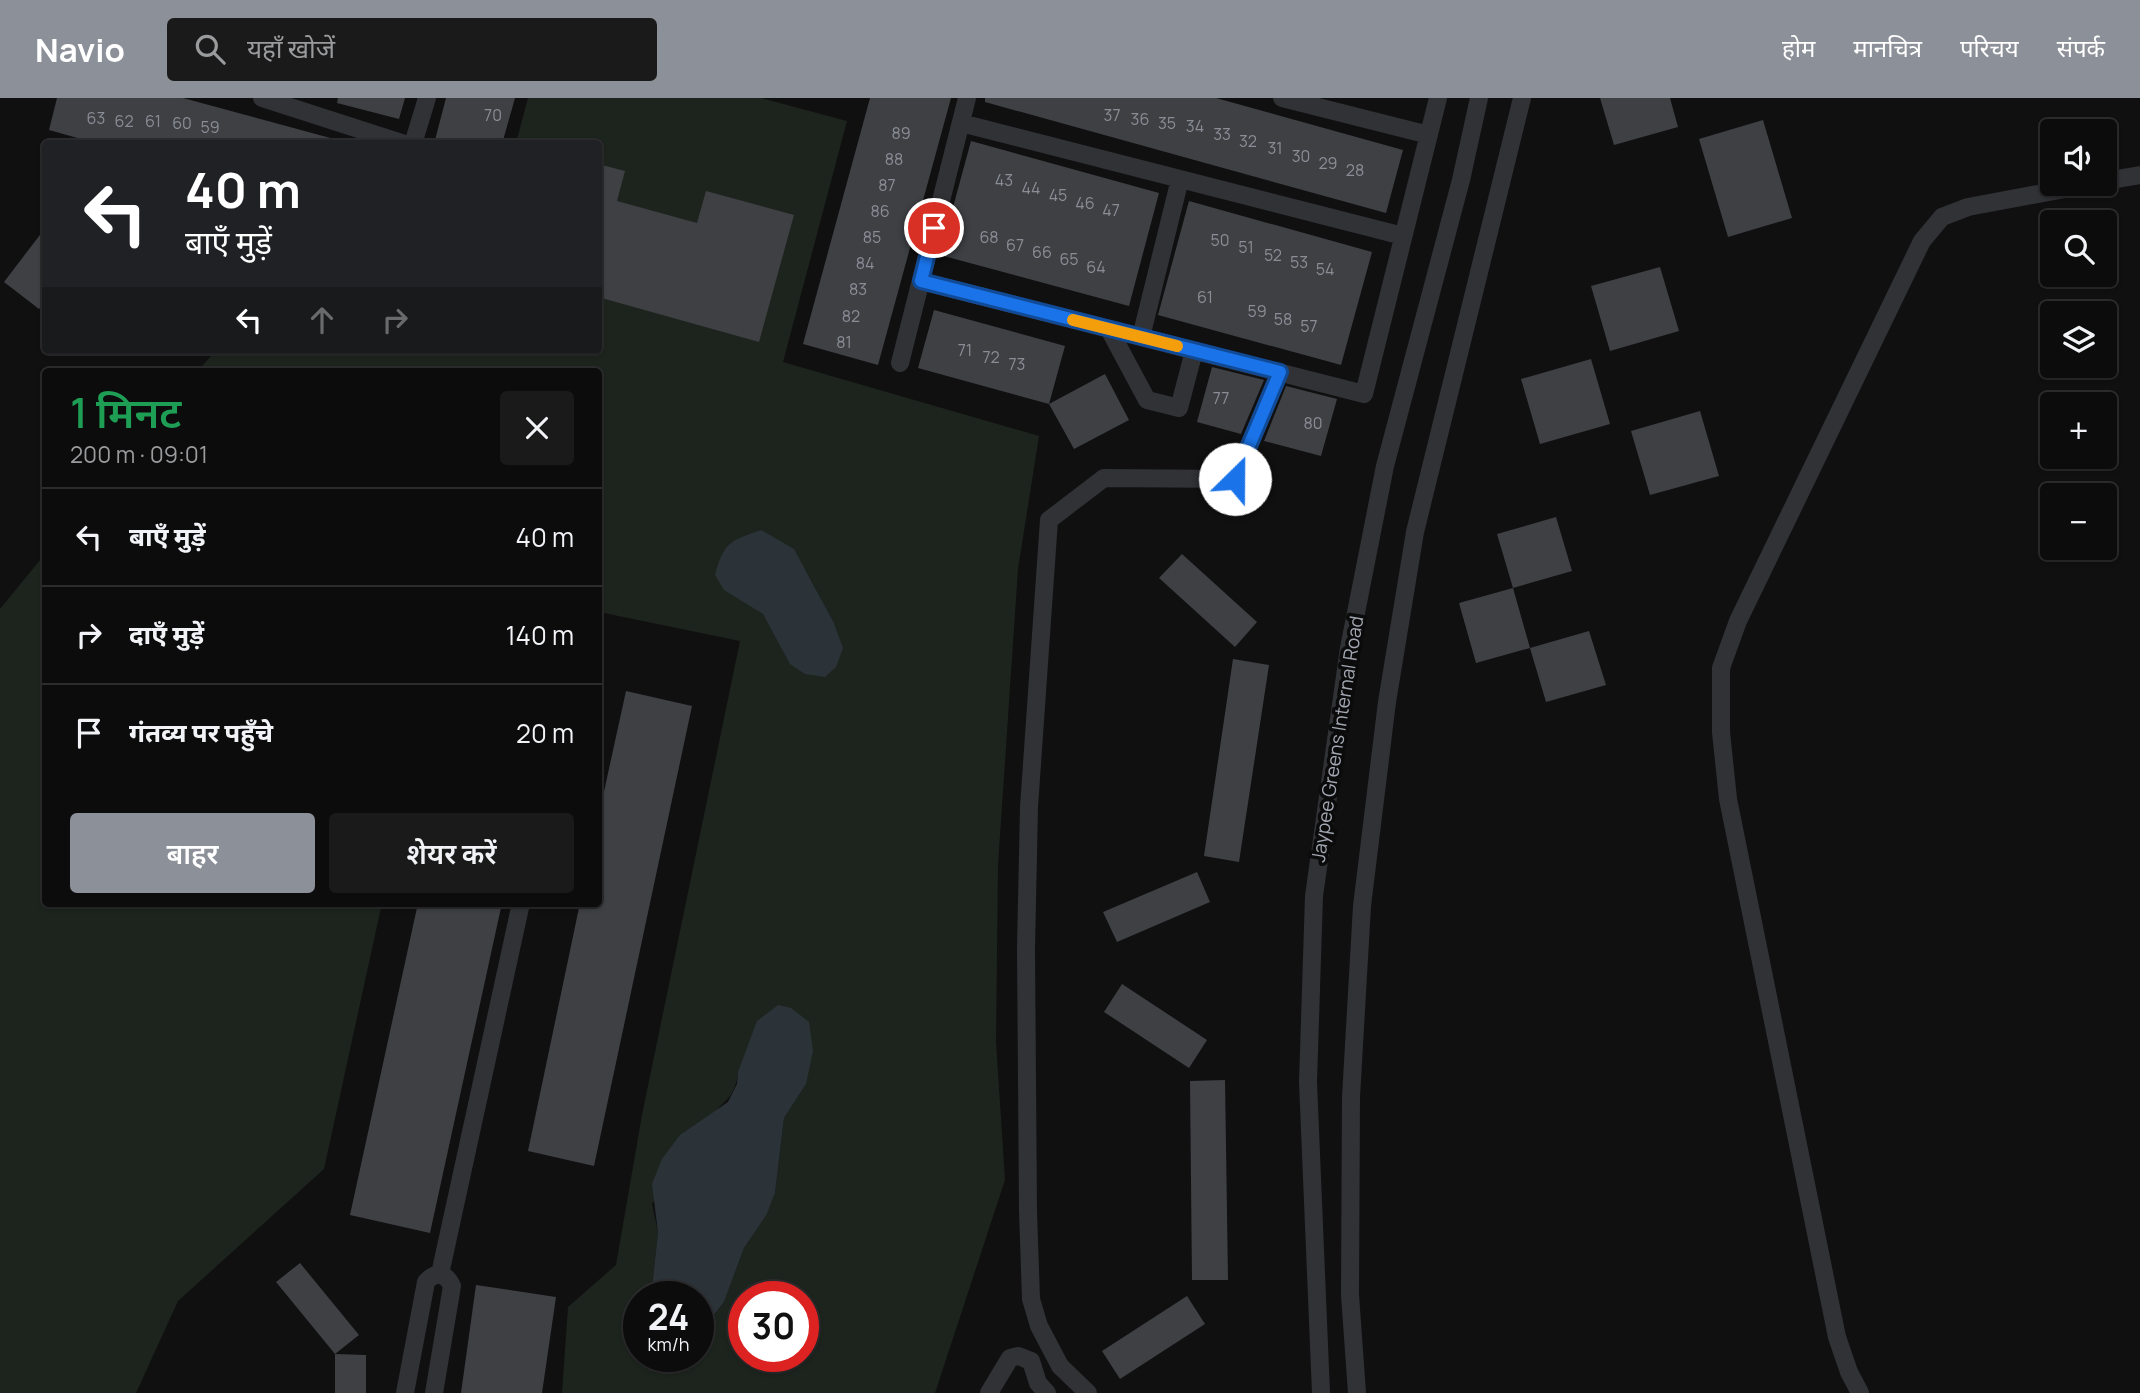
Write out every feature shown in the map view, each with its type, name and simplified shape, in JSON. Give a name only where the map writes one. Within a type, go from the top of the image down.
[{"type":"street","points":[[262,98],[393,140]]},
{"type":"street","points":[[414,140],[427,98]]},
{"type":"street","points":[[900,363],[967,98]]},
{"type":"street","points":[[1282,98],[1429,135]]},
{"type":"street","points":[[921,281],[1364,394],[1438,98]]},
{"type":"street","name":"Jaypee Greens Internal Road","points":[[1321,1393],[1308,1082],[1314,896],[1349,648],[1385,466],[1461,180],[1479,98]]},
{"type":"street","points":[[1357,1393],[1350,1295],[1352,1097],[1362,906],[1382,743],[1415,532],[1522,98]]},
{"type":"street","points":[[961,123],[1404,236]]},
{"type":"street","points":[[2117,179],[2140,175]]},
{"type":"street","points":[[1141,337],[1180,179]]},
{"type":"street","points":[[1860,1393],[1837,1337],[1728,799],[1721,732],[1721,668],[1738,621],[1922,241],[1942,217],[1968,207],[2040,194]]},
{"type":"street","points":[[1109,329],[1147,400],[1179,408],[1194,351]]},
{"type":"street","points":[[1088,1393],[1060,1366],[1039,1326],[1031,1299],[1026,948],[1029,820],[1049,520],[1104,478],[1235,479],[1280,372]]},
{"type":"street","points":[[440,1274],[520,907]]},
{"type":"street","points":[[405,1393],[426,1282],[432,1275],[440,1274],[448,1278],[452,1286],[434,1393]]},
{"type":"street","points":[[989,1393],[1010,1358],[1018,1356],[1031,1362],[1038,1383],[1048,1393]]},
{"type":"shaded area","points":[[528,98],[761,98],[847,121],[783,362],[1039,436],[1018,569],[998,865],[996,1042],[1005,1180],[935,1393],[562,1393],[568,1307],[616,1265],[642,1115],[740,641],[602,613],[602,368],[201,368],[213,354],[602,354],[602,140],[517,140]],"holes":[[[805,569],[833,621],[773,630],[763,614],[749,604]],[[738,1072],[806,1084],[784,1118],[775,1193],[767,1214],[744,1248],[732,1281],[819,1281],[819,1372],[728,1372],[728,1291],[714,1316],[714,1372],[623,1372],[623,1281],[653,1281],[658,1232],[652,1204],[695,1138],[729,1098]]]},
{"type":"shaded area","points":[[761,530],[794,549],[833,621],[843,648],[836,667],[825,677],[805,674],[790,664],[763,614],[724,590],[715,575],[725,549],[730,544]]},
{"type":"shaded area","points":[[42,558],[42,907],[381,907],[324,1169],[178,1301],[136,1393],[0,1393],[0,609]]},
{"type":"shaded area","points":[[778,1005],[791,1008],[809,1022],[813,1051],[806,1084],[784,1118],[775,1193],[767,1214],[744,1248],[732,1281],[728,1281],[724,1302],[714,1315],[714,1281],[653,1281],[658,1232],[652,1184],[662,1159],[680,1135],[728,1102],[737,1084],[738,1072],[757,1021]]},
{"type":"building","points":[[57,98],[183,98],[334,139],[85,140],[49,130]]},
{"type":"building","points":[[338,98],[405,98],[399,119],[337,103]]},
{"type":"building","points":[[446,98],[515,98],[503,140],[435,140]]},
{"type":"building","points":[[870,98],[951,98],[878,365],[803,344]]},
{"type":"building","points":[[985,98],[1216,98],[1403,150],[1386,213],[985,102]]},
{"type":"building","points":[[1600,98],[1670,98],[1678,127],[1614,145]]},
{"type":"building","points":[[1763,120],[1792,218],[1728,237],[1699,139]]},
{"type":"building","points":[[971,141],[1159,193],[1129,306],[940,255]]},
{"type":"building","points":[[602,165],[625,171],[617,201],[697,223],[706,191],[794,215],[759,342],[602,298]]},
{"type":"building","points":[[1189,201],[1372,252],[1341,365],[1158,315]]},
{"type":"building","points":[[42,232],[42,306],[39,309],[4,282]]},
{"type":"building","points":[[1660,267],[1679,331],[1610,351],[1591,286]]},
{"type":"building","points":[[934,310],[1065,346],[1049,404],[918,368]]},
{"type":"building","points":[[1591,359],[1610,424],[1540,444],[1521,379]]},
{"type":"building","points":[[1212,367],[1264,380],[1241,434],[1197,422]]},
{"type":"building","points":[[1105,374],[1129,420],[1074,449],[1049,404]]},
{"type":"building","points":[[1286,386],[1337,399],[1321,456],[1264,441]]},
{"type":"building","points":[[1700,411],[1719,476],[1650,495],[1631,431]]},
{"type":"building","points":[[1556,517],[1572,571],[1513,588],[1497,534]]},
{"type":"building","points":[[1182,554],[1257,622],[1235,647],[1159,578]]},
{"type":"building","points":[[1513,588],[1530,648],[1476,663],[1459,603]]},
{"type":"building","points":[[1589,631],[1606,685],[1546,702],[1530,648]]},
{"type":"building","points":[[1233,659],[1269,665],[1239,862],[1204,856]]},
{"type":"building","points":[[626,691],[692,706],[594,1166],[528,1151],[579,907],[602,907],[602,801]]},
{"type":"building","points":[[1197,872],[1210,902],[1117,942],[1103,912]]},
{"type":"building","points":[[417,907],[501,907],[430,1233],[350,1215]]},
{"type":"building","points":[[1122,984],[1207,1040],[1189,1068],[1104,1012]]},
{"type":"building","points":[[1225,1080],[1228,1280],[1192,1280],[1190,1081]]},
{"type":"building","points":[[300,1263],[359,1335],[335,1354],[276,1282]]},
{"type":"building","points":[[476,1285],[556,1297],[542,1393],[461,1393]]},
{"type":"building","points":[[1187,1296],[1205,1324],[1120,1379],[1102,1351]]},
{"type":"building","points":[[335,1354],[366,1355],[366,1393],[335,1393]]},
{"type":"slow traffic","points":[[1073,320],[1177,346]]},
{"type":"route","points":[[934,228],[921,281],[1280,372],[1235,479]]}]
